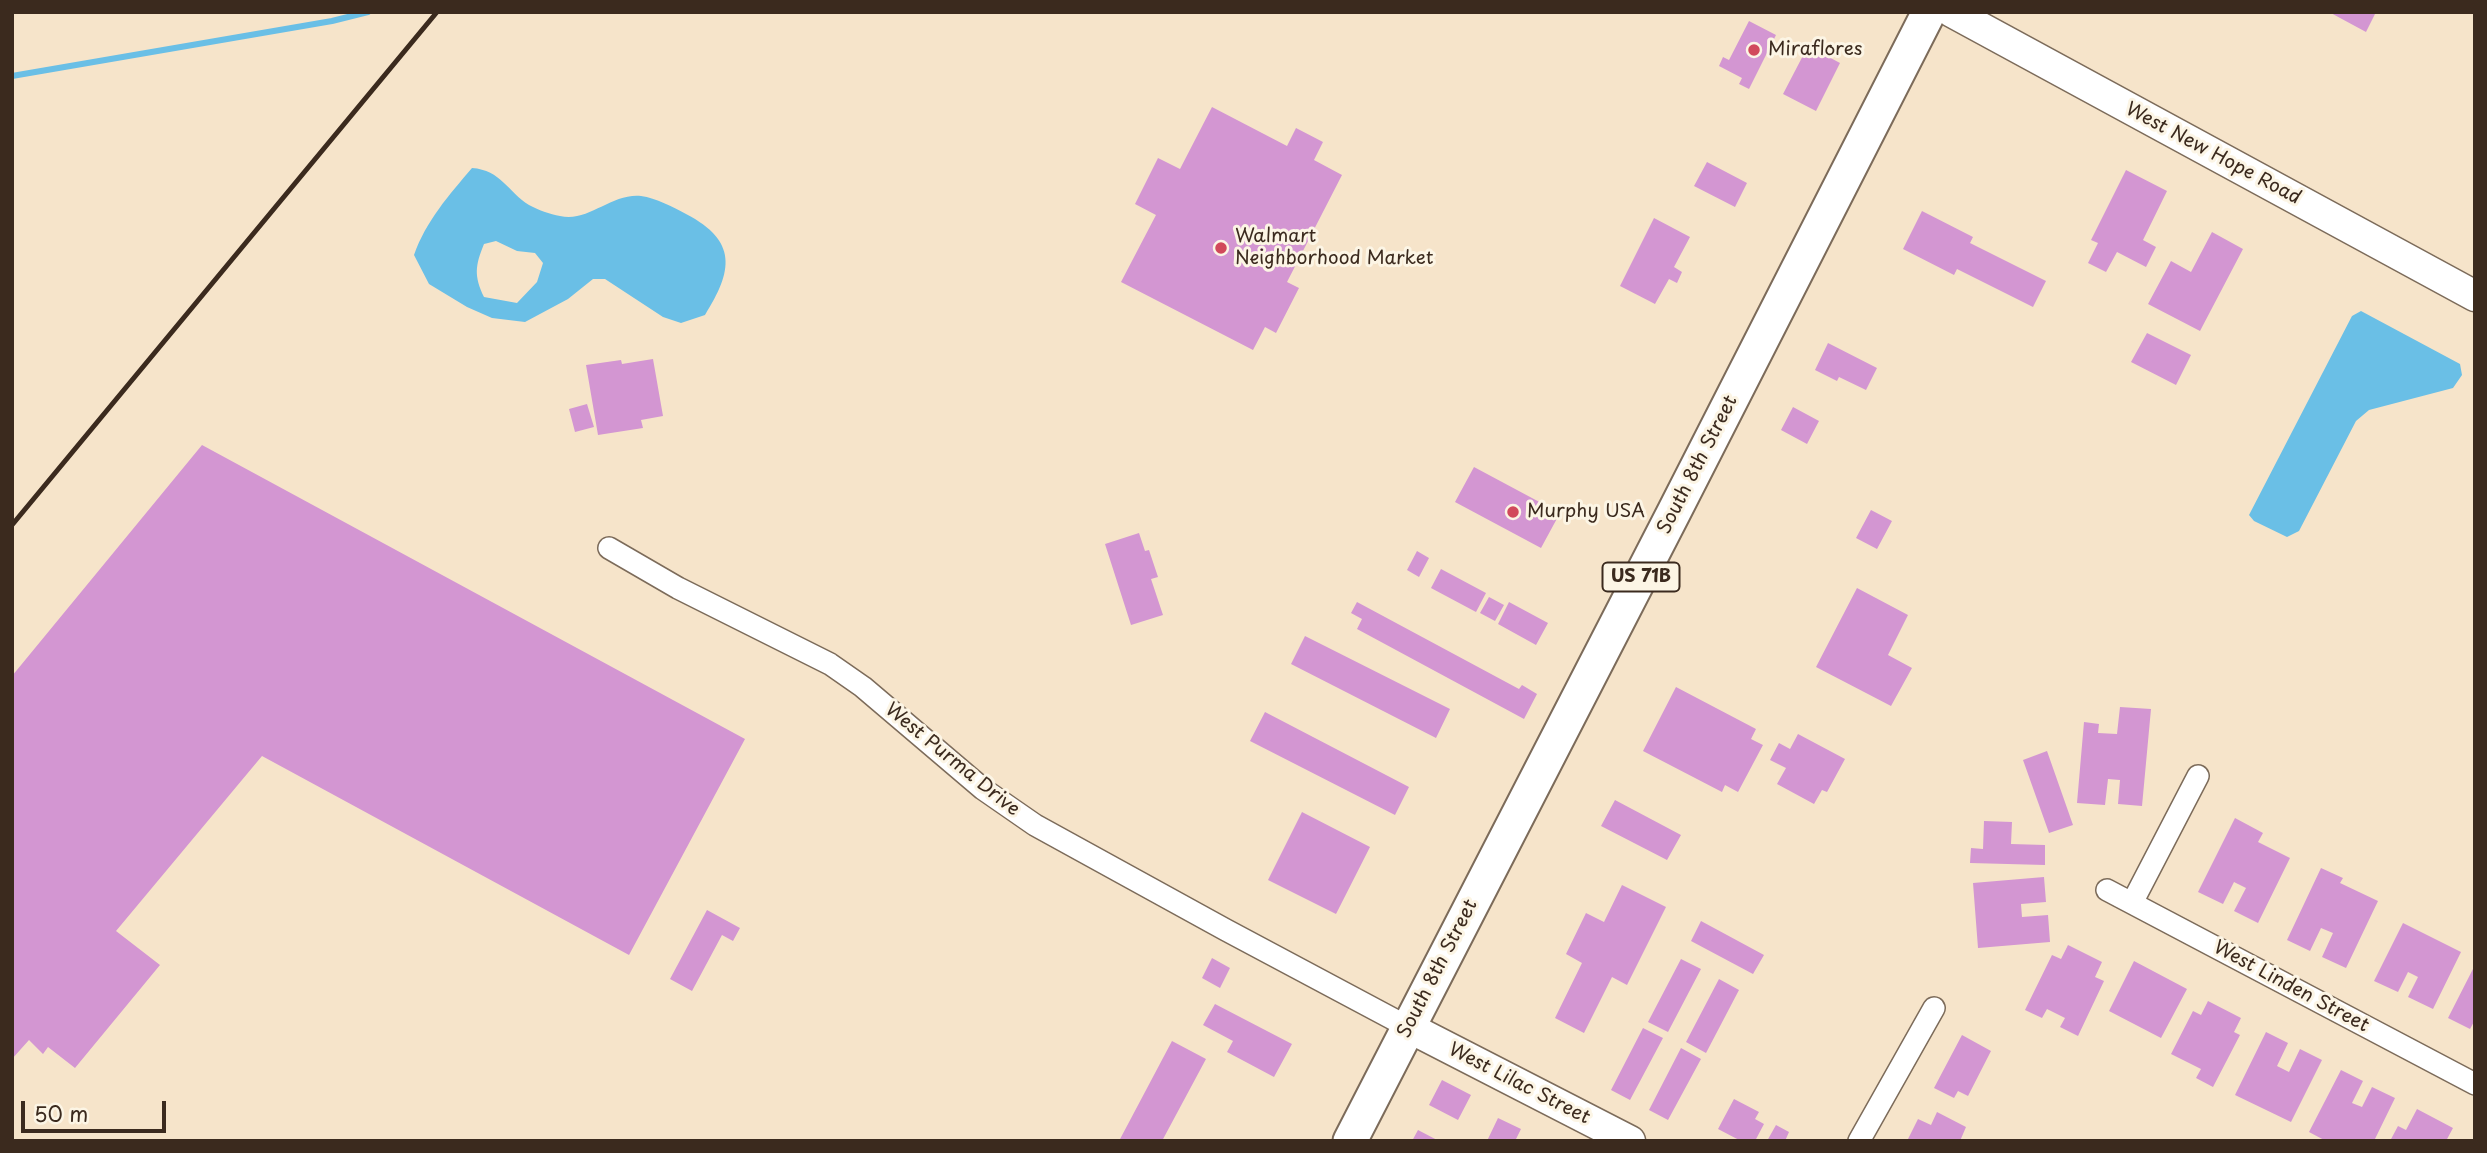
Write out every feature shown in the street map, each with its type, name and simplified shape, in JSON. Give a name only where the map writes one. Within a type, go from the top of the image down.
[{"type":"main road","name":"South 8th Street","points":[[1350,1141],[1929,12]]},
{"type":"main road","name":"West New Hope Road","points":[[1952,12],[2475,296]]},
{"type":"main road","name":"West Lilac Street","points":[[1408,1027],[1630,1141]]},
{"type":"street","name":"West Purma Drive","points":[[609,548],[678,588],[830,664],[863,687],[983,789],[1035,825],[1408,1027]]},
{"type":"street","points":[[2132,903],[2198,776]]},
{"type":"street","name":"West Linden Street","points":[[2107,890],[2475,1084]]},
{"type":"street","points":[[1859,1141],[1934,1008]]},
{"type":"water","points":[[472,168],[497,177],[529,205],[560,216],[580,215],[620,199],[641,196],[664,203],[703,224],[715,235],[725,258],[721,284],[705,315],[681,323],[663,317],[605,279],[593,279],[568,299],[525,322],[492,318],[467,307],[429,284],[414,255],[432,220]],"holes":[[[496,241],[517,251],[535,253],[543,263],[537,282],[517,303],[484,297],[477,271],[484,244]]]},
{"type":"water","points":[[2361,311],[2460,364],[2462,375],[2453,388],[2369,410],[2356,421],[2299,531],[2287,537],[2254,521],[2249,515],[2352,316]]},
{"type":"building","points":[[2329,12],[2376,12],[2366,32]]},
{"type":"building","points":[[1749,21],[1776,35],[1749,89],[1739,84],[1742,78],[1719,66],[1723,57],[1729,60]]},
{"type":"building","points":[[1808,46],[1840,63],[1816,111],[1783,94]]},
{"type":"building","name":"Walmart Neighborhood Market","points":[[1212,107],[1287,146],[1296,128],[1323,142],[1314,160],[1342,175],[1287,282],[1299,288],[1276,333],[1265,327],[1253,350],[1121,282],[1156,215],[1135,204],[1158,158],[1180,169]]},
{"type":"building","points":[[1707,162],[1747,183],[1735,207],[1694,186]]},
{"type":"building","points":[[2126,170],[2167,191],[2143,240],[2156,247],[2146,267],[2117,252],[2106,272],[2088,263],[2098,243],[2091,240]]},
{"type":"building","points":[[1922,211],[1973,237],[1970,243],[2046,281],[2033,307],[1957,269],[1954,275],[1903,249]]},
{"type":"building","points":[[1654,218],[1690,237],[1674,267],[1682,272],[1677,283],[1669,279],[1655,304],[1620,286]]},
{"type":"building","points":[[2212,232],[2243,249],[2200,331],[2148,304],[2171,261],[2191,272]]},
{"type":"building","points":[[2147,333],[2191,355],[2176,385],[2131,362]]},
{"type":"building","points":[[1828,343],[1877,368],[1866,390],[1839,377],[1837,381],[1815,370]]},
{"type":"building","points":[[653,359],[663,416],[641,420],[643,428],[598,435],[586,365],[621,360],[622,364]]},
{"type":"building","points":[[587,404],[594,427],[575,432],[569,409]]},
{"type":"building","points":[[1793,407],[1819,421],[1807,444],[1781,430]]},
{"type":"building","points":[[202,445],[745,739],[629,955],[262,756],[116,931],[160,965],[75,1068],[48,1047],[43,1054],[29,1040],[12,1059],[12,676]]},
{"type":"building","points":[[1474,467],[1560,513],[1541,548],[1455,502]]},
{"type":"building","points":[[1871,510],[1892,521],[1877,549],[1856,538]]},
{"type":"building","points":[[1139,533],[1145,551],[1149,550],[1158,577],[1151,579],[1163,615],[1131,625],[1105,544]]},
{"type":"building","points":[[1417,551],[1429,558],[1419,577],[1407,570]]},
{"type":"building","points":[[1441,569],[1486,593],[1476,612],[1431,588]]},
{"type":"building","points":[[1857,588],[1908,615],[1888,655],[1912,668],[1891,706],[1816,667]]},
{"type":"building","points":[[1489,597],[1504,605],[1495,621],[1480,613]]},
{"type":"building","points":[[1357,602],[1519,689],[1522,685],[1537,694],[1524,719],[1357,629],[1362,619],[1351,613]]},
{"type":"building","points":[[1509,602],[1548,623],[1536,645],[1498,624]]},
{"type":"building","points":[[1305,636],[1450,709],[1436,738],[1291,664]]},
{"type":"building","points":[[1676,687],[1756,729],[1751,739],[1763,745],[1738,792],[1725,785],[1722,792],[1643,751]]},
{"type":"building","points":[[2120,707],[2151,709],[2142,806],[2118,804],[2120,780],[2108,779],[2105,805],[2077,803],[2084,722],[2099,724],[2098,733],[2117,734]]},
{"type":"building","points":[[1265,712],[1409,787],[1395,815],[1250,741]]},
{"type":"building","points":[[1798,734],[1845,759],[1827,792],[1822,790],[1814,804],[1777,784],[1786,768],[1770,760],[1779,743],[1790,749]]},
{"type":"building","points":[[2047,751],[2073,825],[2049,833],[2023,760]]},
{"type":"building","points":[[1615,800],[1681,835],[1667,860],[1601,826]]},
{"type":"building","points":[[1302,812],[1370,847],[1336,914],[1268,880]]},
{"type":"building","points":[[2235,818],[2263,833],[2258,842],[2290,858],[2258,923],[2234,911],[2246,888],[2234,882],[2223,904],[2198,892]]},
{"type":"building","points":[[1984,821],[2012,822],[2011,844],[2045,845],[2045,865],[1970,863],[1971,848],[1983,849]]},
{"type":"building","points":[[2321,868],[2343,878],[2340,883],[2378,901],[2346,968],[2322,957],[2333,933],[2321,928],[2310,951],[2287,940]]},
{"type":"building","points":[[2044,877],[2046,902],[2021,904],[2022,917],[2048,915],[2050,942],[1978,948],[1973,883]]},
{"type":"building","points":[[1622,885],[1666,907],[1627,985],[1612,977],[1584,1033],[1555,1018],[1582,963],[1566,954],[1586,913],[1604,922]]},
{"type":"building","points":[[707,910],[740,928],[733,941],[722,935],[692,991],[670,979]]},
{"type":"building","points":[[1701,921],[1764,955],[1753,974],[1691,941]]},
{"type":"building","points":[[2403,923],[2461,952],[2433,1009],[2408,997],[2418,977],[2408,972],[2398,992],[2374,981]]},
{"type":"building","points":[[2068,945],[2102,962],[2095,977],[2104,981],[2078,1036],[2060,1027],[2065,1018],[2047,1009],[2042,1018],[2025,1010],[2052,955],[2061,959]]},
{"type":"building","points":[[1212,958],[1230,968],[1220,988],[1202,978]]},
{"type":"building","points":[[1681,959],[1701,969],[1668,1032],[1648,1022]]},
{"type":"building","points":[[2134,961],[2187,989],[2161,1038],[2109,1011]]},
{"type":"building","points":[[2475,965],[2475,1020],[2470,1029],[2448,1018]]},
{"type":"building","points":[[1719,979],[1739,990],[1706,1053],[1686,1042]]},
{"type":"building","points":[[2208,1001],[2241,1018],[2234,1032],[2240,1035],[2213,1087],[2196,1078],[2201,1069],[2171,1054],[2193,1011],[2201,1015]]},
{"type":"building","points":[[1215,1004],[1292,1044],[1274,1077],[1227,1052],[1233,1041],[1203,1025]]},
{"type":"building","points":[[1643,1028],[1663,1038],[1630,1100],[1611,1090]]},
{"type":"building","points":[[2266,1032],[2288,1043],[2277,1066],[2289,1072],[2300,1049],[2322,1060],[2291,1122],[2235,1095]]},
{"type":"building","points":[[1962,1035],[1991,1051],[1968,1096],[1958,1091],[1954,1098],[1934,1088]]},
{"type":"building","points":[[1172,1041],[1206,1059],[1162,1141],[1119,1141]]},
{"type":"building","points":[[1681,1048],[1701,1059],[1668,1120],[1649,1110]]},
{"type":"building","points":[[2341,1070],[2363,1081],[2352,1103],[2362,1107],[2372,1087],[2395,1098],[2374,1141],[2326,1141],[2309,1132]]},
{"type":"building","points":[[1442,1080],[1471,1095],[1458,1120],[1429,1105]]},
{"type":"building","points":[[1734,1099],[1759,1112],[1755,1119],[1764,1124],[1755,1141],[1741,1141],[1718,1129]]},
{"type":"building","points":[[2417,1109],[2453,1128],[2446,1141],[2390,1141],[2398,1126],[2406,1130]]},
{"type":"building","points":[[1937,1112],[1966,1127],[1960,1141],[1908,1139],[1918,1119],[1931,1125]]},
{"type":"building","points":[[1498,1118],[1521,1129],[1515,1141],[1487,1141]]},
{"type":"building","points":[[1776,1125],[1789,1132],[1785,1141],[1767,1141]]},
{"type":"building","points":[[1418,1130],[1439,1141],[1412,1141]]},
{"type":"waterway","points":[[12,76],[332,21],[368,12]]},
{"type":"railway","points":[[12,525],[437,12]]},
{"type":"place","name":"Miraflores","points":[[1754,50]]},
{"type":"place","name":"Walmart Neighborhood Market","points":[[1221,248]]},
{"type":"place","name":"Murphy USA","points":[[1513,512]]}]
